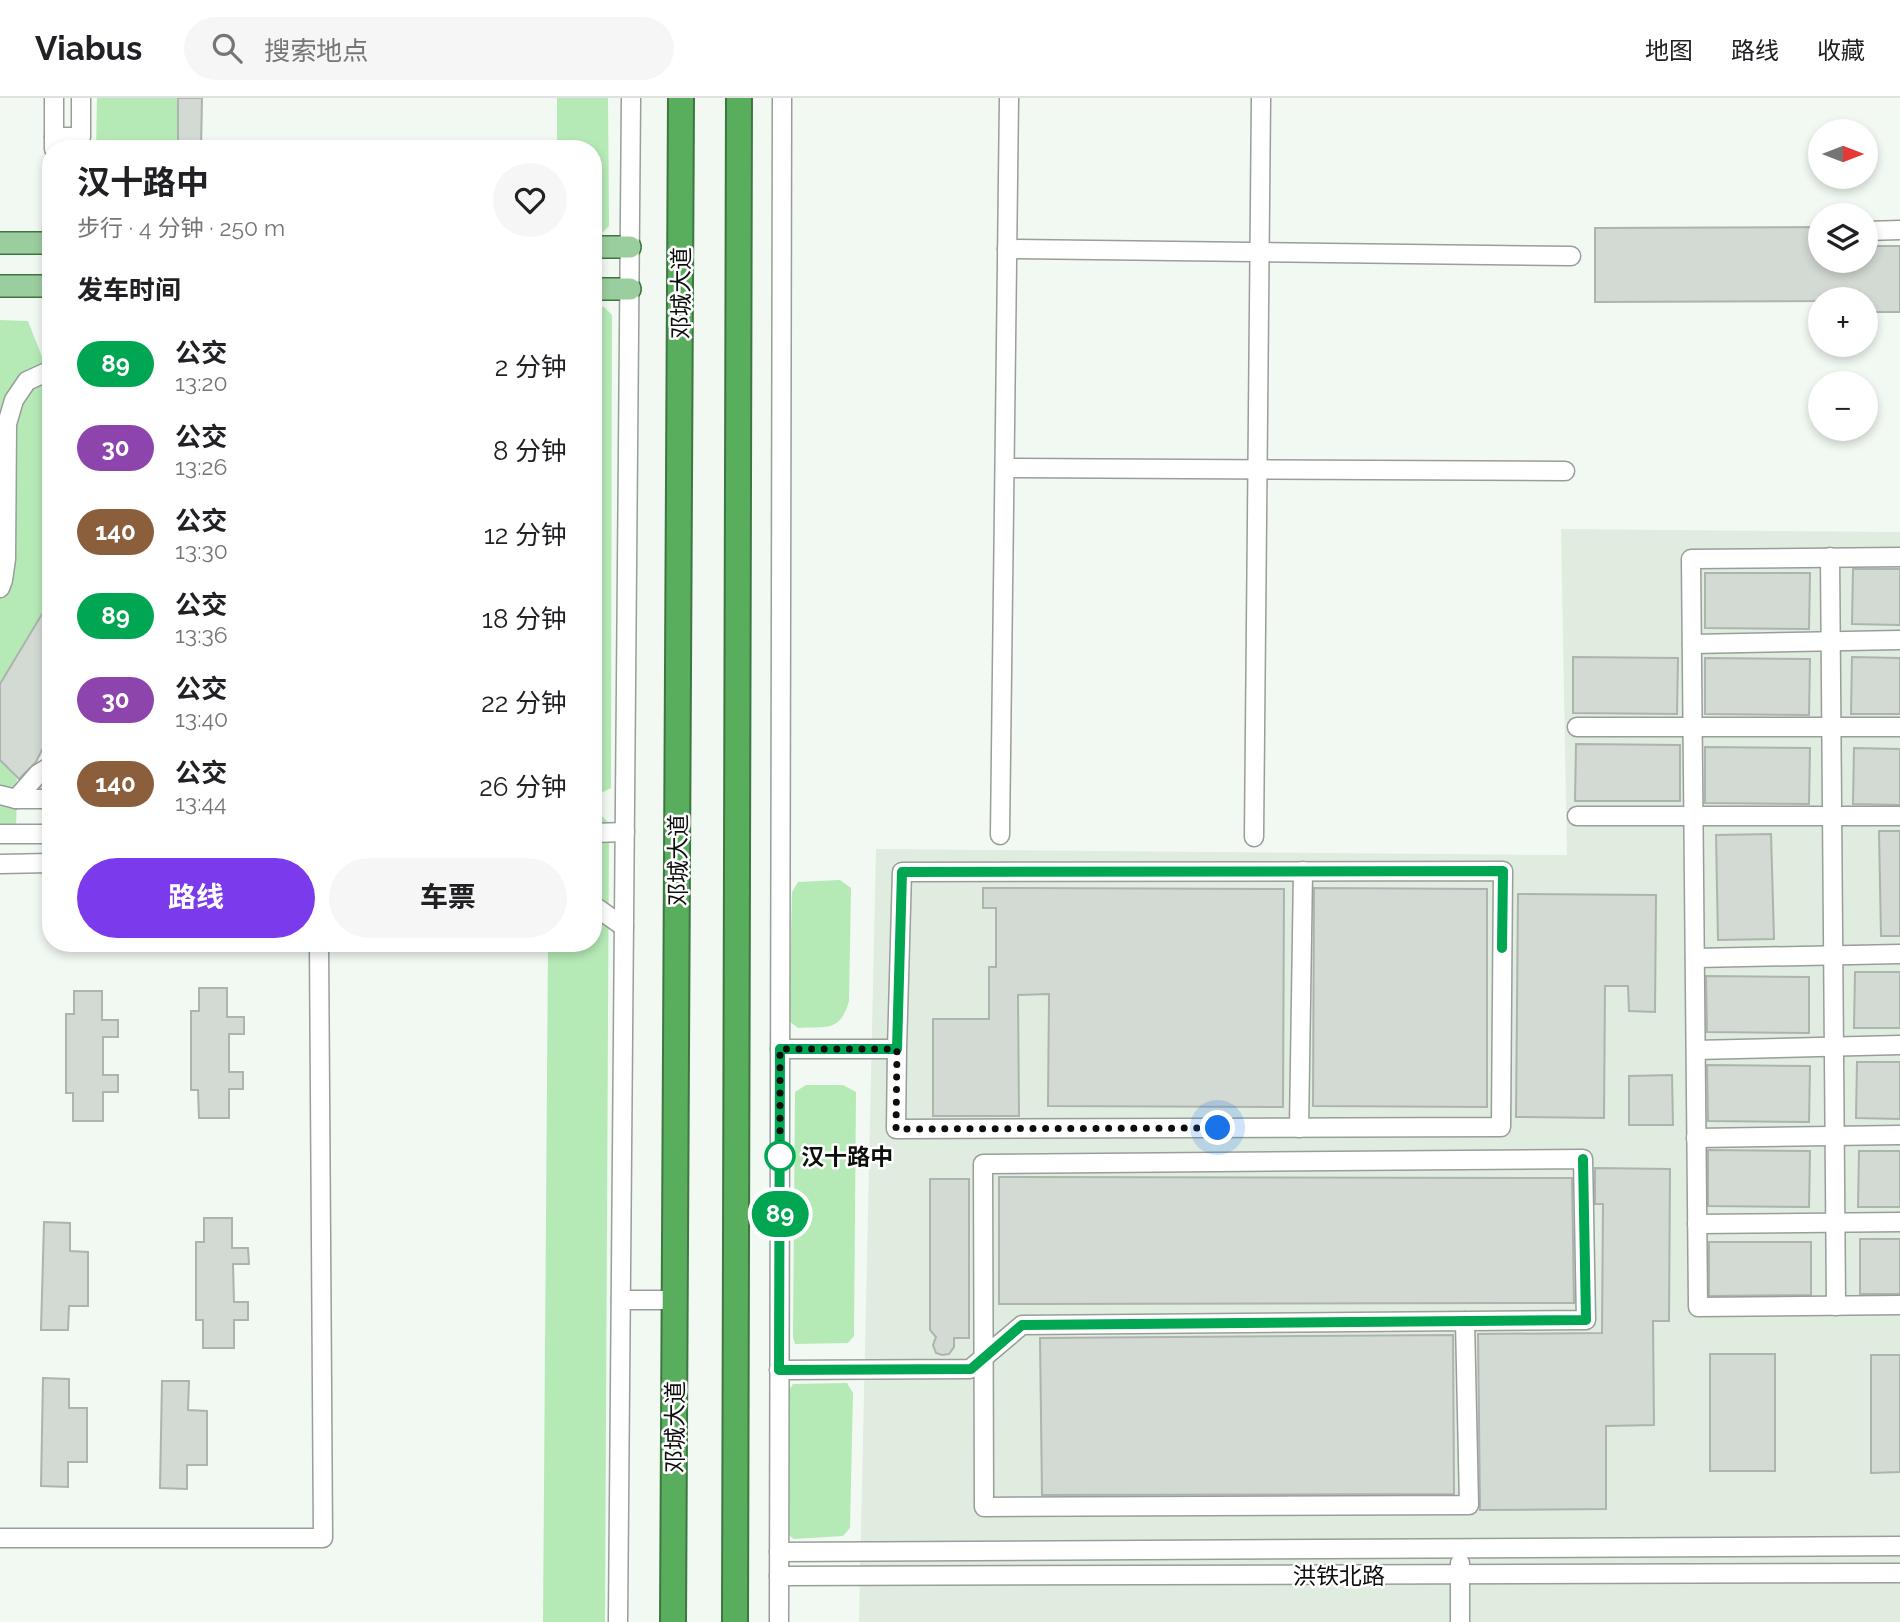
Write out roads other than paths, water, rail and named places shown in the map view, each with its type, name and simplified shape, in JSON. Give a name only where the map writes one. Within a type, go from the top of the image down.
[{"type":"highway","name":"邓城大道","points":[[673,1622],[681,98]]},
{"type":"highway","points":[[735,1622],[739,98]]},
{"type":"main road","points":[[0,243],[42,243]]},
{"type":"main road","points":[[602,247],[630,247]]},
{"type":"main road","points":[[0,286],[42,286]]},
{"type":"main road","points":[[602,289],[629,289]]},
{"type":"street","points":[[54,98],[54,140]]},
{"type":"street","points":[[68,140],[81,137],[81,98]]},
{"type":"street","points":[[618,1622],[631,98]]},
{"type":"street","points":[[779,1622],[782,98]]},
{"type":"street","points":[[1000,835],[1009,98]]},
{"type":"street","points":[[1254,837],[1262,98]]},
{"type":"street","points":[[1878,230],[1900,230]]},
{"type":"street","points":[[1007,249],[1571,256]]},
{"type":"street","points":[[0,587],[6,559],[3,482],[7,424],[14,400],[27,381],[42,374]]},
{"type":"street","points":[[1005,468],[1565,471]]},
{"type":"street","points":[[1900,557],[1691,559],[1698,1307],[1900,1305]]},
{"type":"street","points":[[1830,558],[1836,1306]]},
{"type":"street","points":[[1692,644],[1900,640]]},
{"type":"street","points":[[1577,727],[1900,727]]},
{"type":"street","points":[[8,797],[42,772]]},
{"type":"street","points":[[8,797],[42,799]]},
{"type":"street","points":[[1577,816],[1900,816]]},
{"type":"street","points":[[602,833],[625,832]]},
{"type":"street","points":[[0,834],[42,834]]},
{"type":"street","points":[[0,864],[42,863]]},
{"type":"street","points":[[1503,871],[1501,1127],[896,1129],[902,872],[1303,872],[1503,871]]},
{"type":"street","points":[[1299,1128],[1303,872]]},
{"type":"street","points":[[602,911],[624,927]]},
{"type":"street","points":[[0,1538],[323,1538],[319,952]]},
{"type":"street","points":[[1695,958],[1900,954]]},
{"type":"street","points":[[1696,1050],[1900,1045]]},
{"type":"street","points":[[780,1049],[897,1049]]},
{"type":"street","points":[[1696,1138],[1900,1135]]},
{"type":"street","points":[[779,1370],[971,1369],[983,1358],[1022,1325],[1465,1321],[1586,1320],[1583,1159],[983,1164],[983,1358],[984,1507],[1469,1505],[1465,1321]]},
{"type":"street","points":[[1697,1224],[1900,1222]]},
{"type":"street","points":[[621,1300],[674,1300]]},
{"type":"street","name":"洪铁北路","points":[[779,1552],[1900,1546]]},
{"type":"street","points":[[1460,1549],[1460,1622]]},
{"type":"street","name":"洪铁北路","points":[[779,1576],[1900,1573]]},
{"type":"place","name":"汉十路中","points":[[780,1156]]}]
